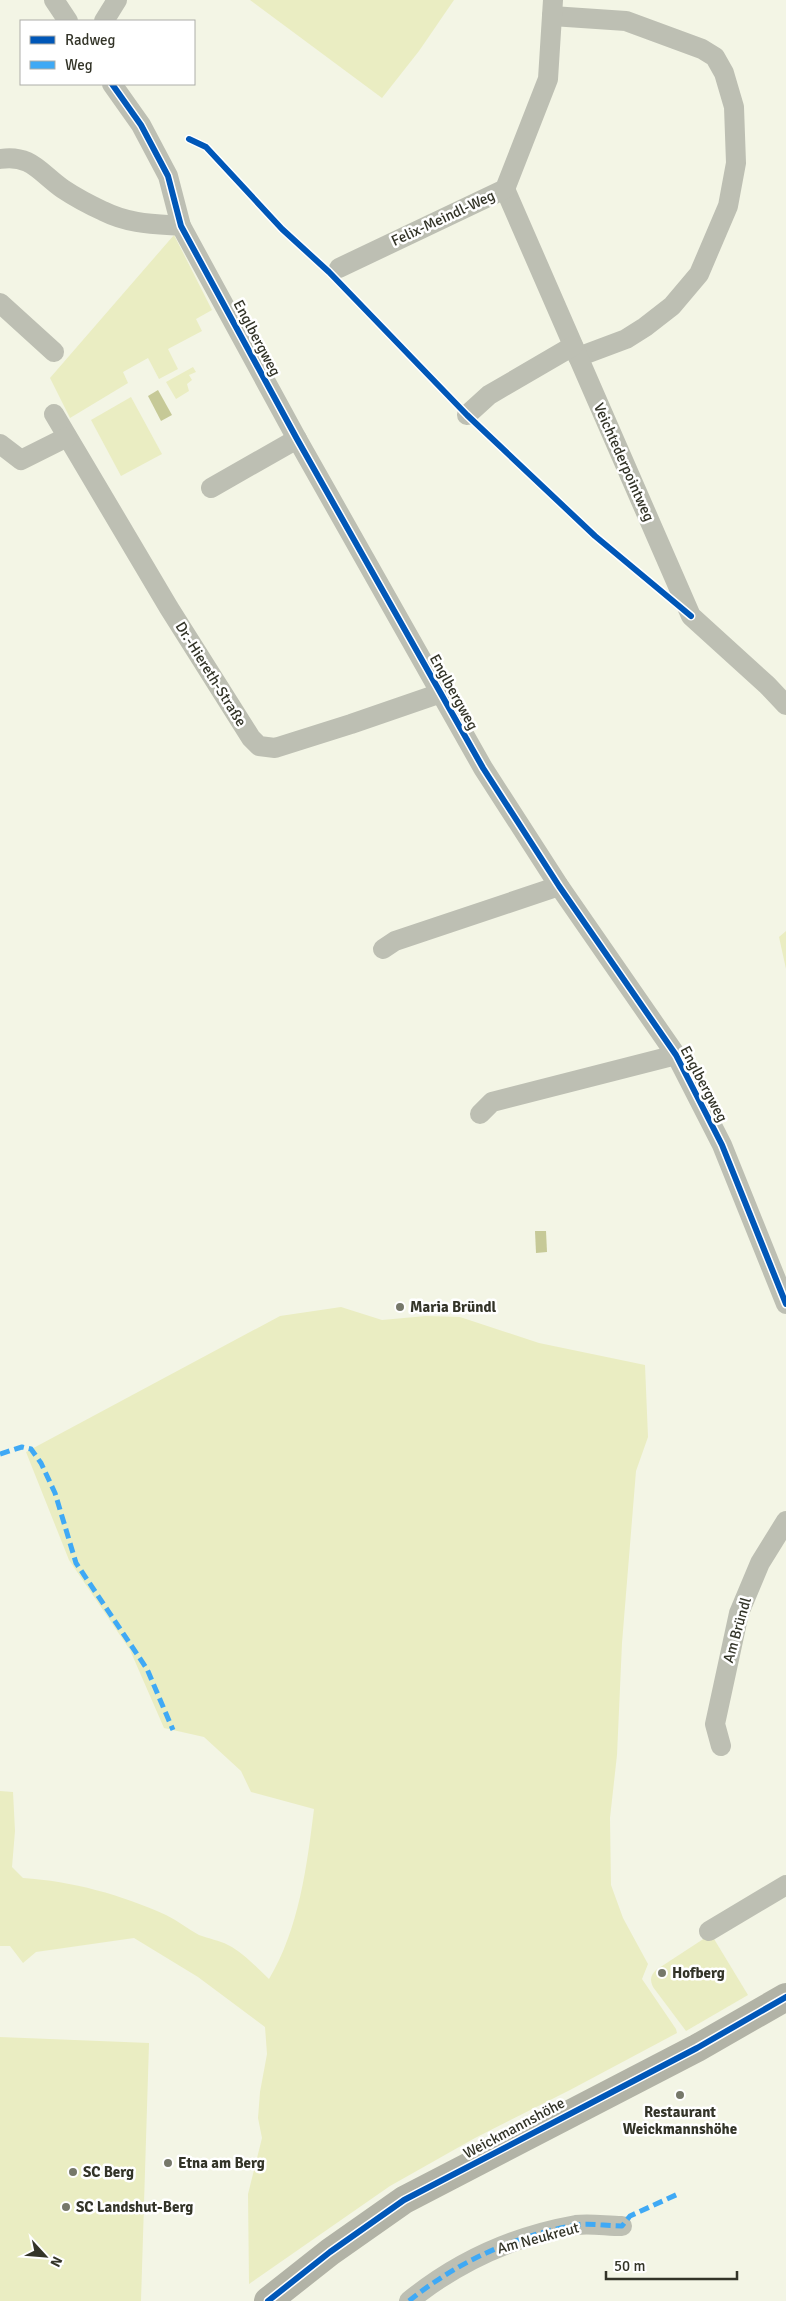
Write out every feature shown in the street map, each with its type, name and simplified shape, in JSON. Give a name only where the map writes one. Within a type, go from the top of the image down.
[{"type":"street","points":[[54,0],[67,20]]},
{"type":"street","points":[[105,20],[117,0]]},
{"type":"street","points":[[467,415],[489,395],[576,351],[626,339],[672,306],[699,274],[728,206],[736,163],[734,107],[724,73],[715,58],[702,49],[626,21],[552,8]]},
{"type":"street","name":"Felix-Meindl-Weg","points":[[339,268],[505,189],[548,79],[552,8]]},
{"type":"street","name":"Englbergweg","points":[[113,85],[141,125],[168,176],[181,226],[297,439],[483,768],[559,886],[676,1055],[722,1145],[786,1304]]},
{"type":"street","points":[[0,159],[15,158],[30,162],[63,188],[103,212],[136,223],[181,226]]},
{"type":"street","name":"Veichtederpointweg","points":[[505,189],[691,616],[767,684],[786,705]]},
{"type":"street","points":[[0,303],[54,352]]},
{"type":"street","name":"Dr.-Hiereth-Straße","points":[[54,414],[169,608],[251,738],[259,746],[275,748],[441,693]]},
{"type":"street","points":[[0,444],[21,460],[66,437]]},
{"type":"street","points":[[211,488],[297,439]]},
{"type":"street","points":[[383,949],[394,941],[559,886]]},
{"type":"street","name":"Englbergweg","points":[[480,1114],[492,1102],[676,1055]]},
{"type":"street","name":"Am Bründl","points":[[721,1746],[715,1724],[739,1613],[760,1563],[786,1522]]},
{"type":"street","points":[[710,1931],[786,1885]]},
{"type":"street","name":"Weickmannshöhe","points":[[268,2301],[330,2252],[404,2200],[697,2048],[786,1998]]},
{"type":"street","name":"Am Neukreut","points":[[409,2301],[450,2271],[510,2242],[577,2225],[622,2226]]},
{"type":"shaded area","points":[[250,0],[454,0],[419,51],[382,98]]},
{"type":"shaded area","points":[[174,235],[212,310],[196,319],[202,331],[168,349],[178,369],[159,379],[148,358],[123,372],[128,383],[70,418],[50,378]]},
{"type":"shaded area","points":[[193,367],[196,372],[189,375],[192,380],[187,384],[189,391],[176,399],[166,382]]},
{"type":"shaded area","points":[[158,390],[172,415],[161,421],[148,396]]},
{"type":"shaded area","points":[[131,397],[162,454],[121,476],[91,420]]},
{"type":"shaded area","points":[[786,931],[786,969],[779,937]]},
{"type":"shaded area","points":[[535,1231],[546,1231],[547,1252],[536,1253]]},
{"type":"shaded area","points":[[341,1307],[382,1320],[426,1316],[460,1317],[539,1343],[645,1365],[648,1437],[636,1471],[622,1643],[617,1755],[610,1818],[611,1885],[623,1918],[648,1964],[642,1979],[677,2033],[475,2138],[390,2186],[249,2284],[248,2194],[262,2138],[258,2118],[260,2092],[267,2054],[265,2027],[198,1977],[134,1938],[36,1952],[23,1963],[10,1946],[0,1946],[0,1791],[13,1792],[15,1831],[12,1867],[23,1878],[60,1882],[132,1901],[170,1917],[199,1935],[234,1948],[250,1960],[269,1979],[288,1939],[295,1918],[305,1875],[314,1809],[251,1792],[241,1771],[204,1737],[164,1728],[130,1650],[69,1560],[26,1452],[280,1316]]},
{"type":"shaded area","points":[[711,1934],[748,1995],[686,2031],[653,1987],[652,1976],[656,1970]]},
{"type":"shaded area","name":"SC Berg","points":[[0,2037],[149,2043],[141,2301],[0,2301]]},
{"type":"marked path","points":[[0,1454],[22,1447],[31,1449],[41,1463],[55,1493],[76,1563],[147,1669],[173,1730]]},
{"type":"marked path","points":[[409,2301],[447,2274],[487,2252],[530,2236],[576,2225],[622,2226],[630,2216],[678,2194]]},
{"type":"cycle path","points":[[113,85],[141,125],[168,176],[181,226],[297,439],[483,768],[559,886],[676,1055],[722,1145],[786,1304]]},
{"type":"cycle path","points":[[189,139],[206,147],[282,229],[329,272],[467,415],[595,536],[691,616]]},
{"type":"cycle path","points":[[268,2301],[330,2252],[404,2200],[697,2048],[786,1997]]},
{"type":"place","name":"Maria Bründl","points":[[400,1307]]},
{"type":"place","name":"Hofberg","points":[[662,1973]]},
{"type":"place","name":"Restaurant Weickmannshöhe","points":[[680,2095]]},
{"type":"place","name":"Etna am Berg","points":[[168,2163]]},
{"type":"place","name":"SC Berg","points":[[73,2172]]},
{"type":"place","name":"SC Landshut-Berg","points":[[66,2207]]}]
